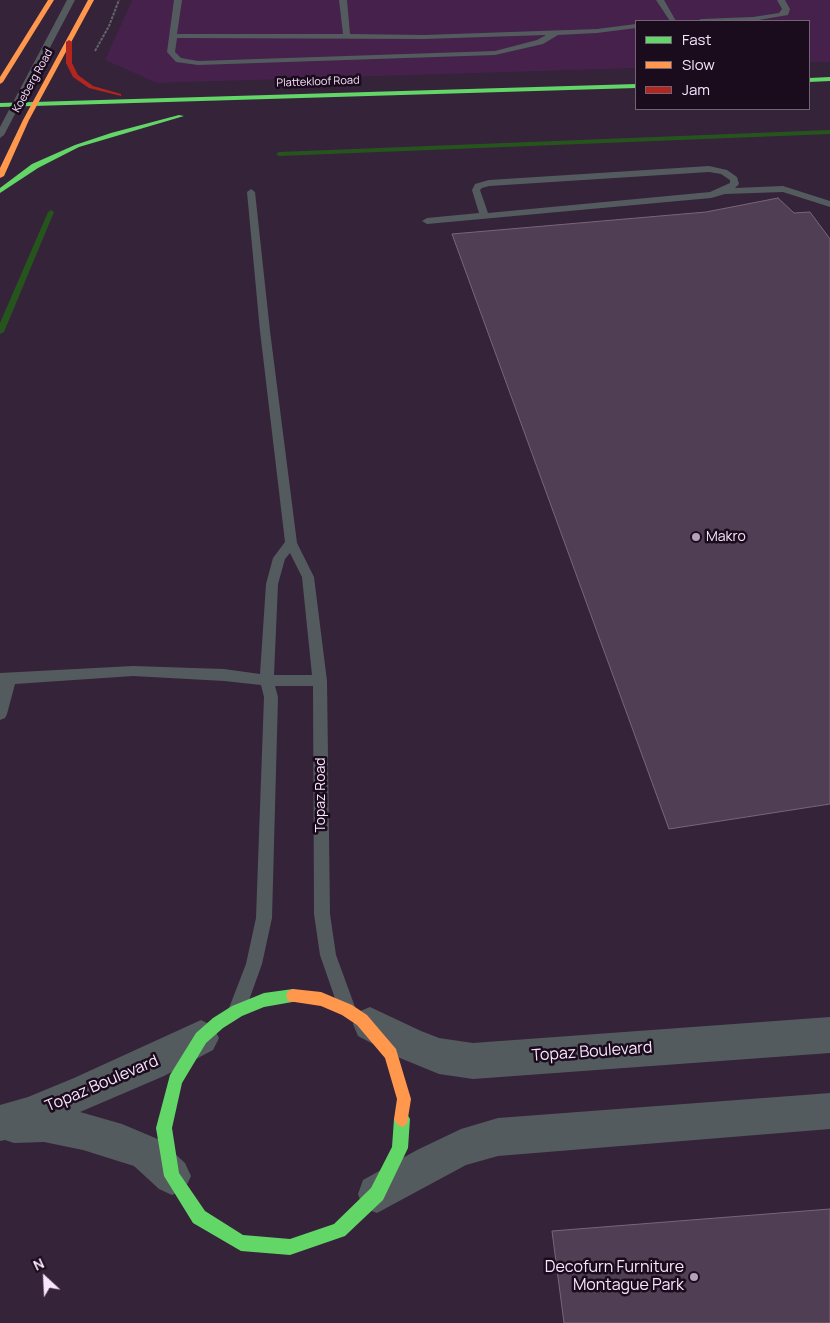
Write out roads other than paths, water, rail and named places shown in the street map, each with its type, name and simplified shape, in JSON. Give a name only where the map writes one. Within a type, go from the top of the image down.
[{"type":"main road","name":"Koeberg Road","points":[[0,82],[51,0]]},
{"type":"main road","name":"Koeberg Road","points":[[0,176],[31,120],[34,104],[91,0]]},
{"type":"main road","points":[[69,42],[70,66],[75,76],[83,83],[117,95],[155,101]]},
{"type":"main road","points":[[810,80],[830,80]]},
{"type":"main road","name":"Plattekloof Road","points":[[0,105],[635,86]]},
{"type":"main road","points":[[0,191],[35,166],[77,146],[113,134],[186,116],[133,118]]},
{"type":"main road","points":[[4,120],[31,120]]},
{"type":"main road","points":[[293,996],[321,999],[355,1015],[391,1054],[404,1098],[400,1148],[378,1194],[339,1230],[290,1247],[240,1243],[199,1217],[172,1176],[164,1128],[175,1080],[201,1038],[218,1023],[237,1011],[264,1000],[293,996]]},
{"type":"street","name":"Topaz Boulevard","points":[[355,1015],[412,1046],[439,1056],[473,1061],[830,1035]]},
{"type":"street","name":"Topaz Boulevard","points":[[0,1124],[82,1093],[201,1038]]},
{"type":"street","points":[[378,1194],[430,1163],[461,1148],[498,1136],[830,1111]]},
{"type":"street","name":"Topaz Boulevard","points":[[0,1124],[44,1124],[91,1134],[147,1153],[172,1176]]},
{"type":"lane","points":[[0,135],[4,120],[15,105],[71,0]]},
{"type":"lane","points":[[178,0],[172,55],[179,60],[198,63],[488,53],[520,48],[540,42],[556,32]]},
{"type":"lane","points":[[343,0],[347,37]]},
{"type":"lane","points":[[660,0],[672,20]]},
{"type":"lane","points":[[728,20],[754,19],[780,15],[785,13],[786,9],[781,0]]},
{"type":"lane","points":[[173,36],[347,37],[597,31],[635,26]]},
{"type":"lane","points":[[484,215],[476,190],[478,186],[489,183],[709,169],[724,172],[734,179],[735,184],[724,191]]},
{"type":"lane","points":[[427,221],[644,202],[711,195],[724,191],[783,189],[810,196],[830,204]]},
{"type":"lane","name":"Topaz Road","points":[[251,192],[265,331],[291,543],[308,577],[320,681],[322,914],[328,955],[355,1015]]},
{"type":"lane","points":[[237,1011],[254,964],[264,918],[271,697],[267,680],[272,584],[279,558],[291,543]]},
{"type":"lane","points":[[0,714],[4,679],[133,671],[224,675],[267,680],[320,681]]},
{"type":"waterway","points":[[279,154],[830,132]]},
{"type":"waterway","points":[[0,332],[51,212]]},
{"type":"place","name":"Makro","points":[[696,537]]},
{"type":"place","name":"Decofurn Furniture Montague Park","points":[[694,1277]]}]
